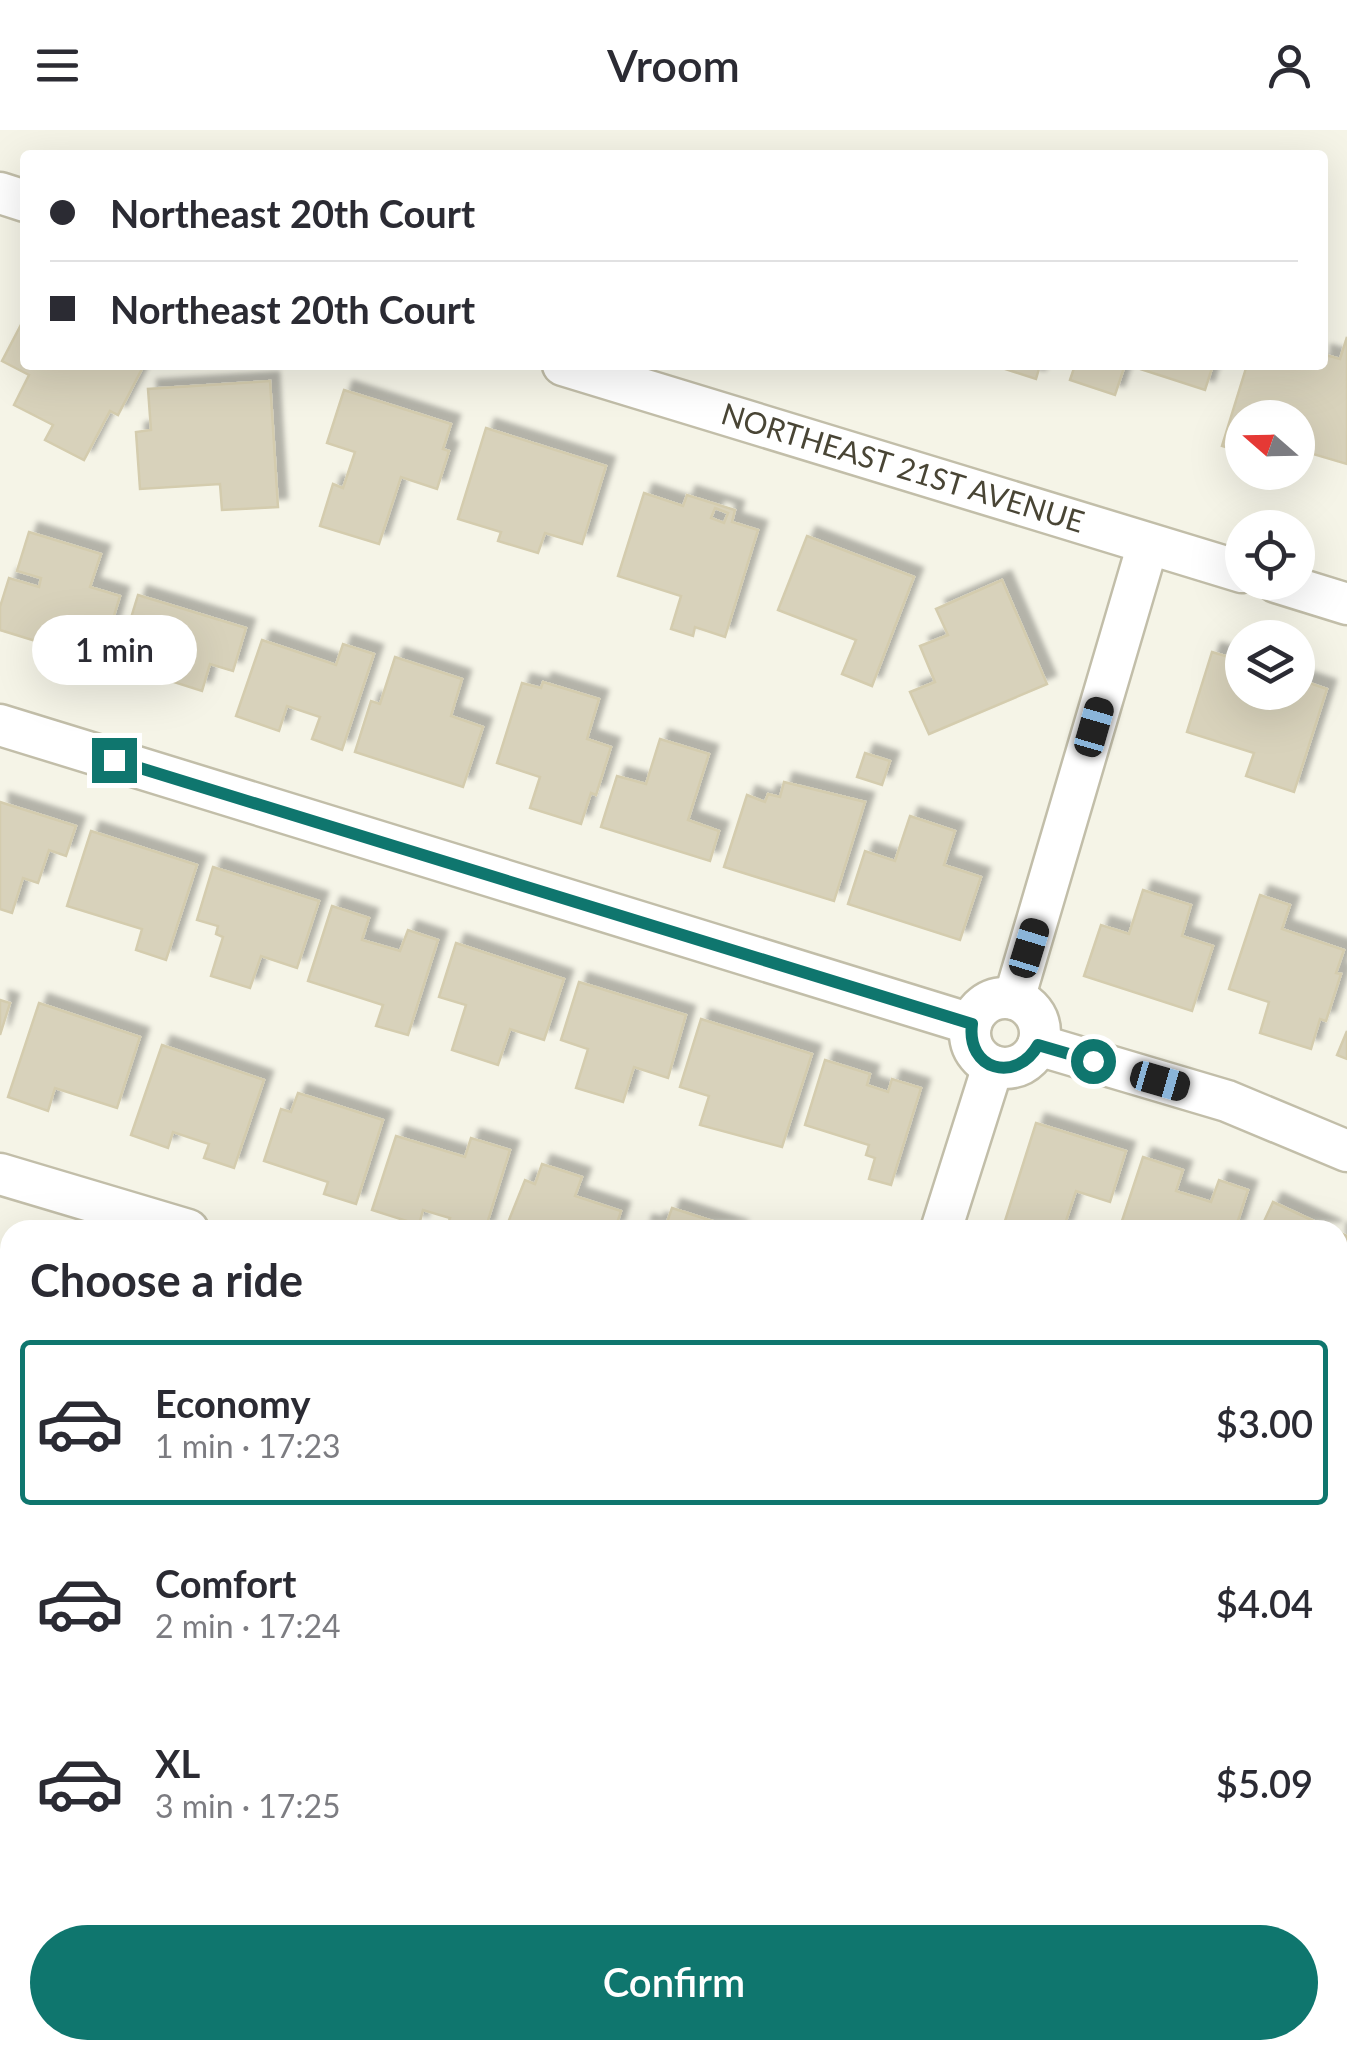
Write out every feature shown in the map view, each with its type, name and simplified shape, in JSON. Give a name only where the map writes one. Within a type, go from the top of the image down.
[{"type":"street","name":"NORTHEAST 21ST AVENUE","points":[[579,370],[1225,567]]},
{"type":"street","points":[[1014,999],[1148,544]]},
{"type":"street","points":[[1315,594],[1347,604]]},
{"type":"street","points":[[0,726],[972,1024]]},
{"type":"street","points":[[1003,998],[1014,999],[1033,1012],[1040,1033],[1038,1045],[1025,1062],[1004,1068],[993,1066],[977,1054],[972,1044],[972,1024],[983,1006],[1003,998]]},
{"type":"street","points":[[1038,1045],[1226,1101],[1347,1150]]},
{"type":"street","points":[[944,1220],[993,1066]]},
{"type":"street","points":[[0,1174],[154,1220]]},
{"type":"building","points":[[20,327],[20,370],[141,370],[118,415],[110,411],[84,460],[45,440],[53,425],[14,405],[29,375],[2,361]]},
{"type":"building","points":[[1347,337],[1347,464],[1315,454],[1315,400],[1236,400],[1245,370],[1328,370],[1328,356],[1340,359]]},
{"type":"building","points":[[1008,370],[1039,370],[1036,379]]},
{"type":"building","points":[[1073,370],[1123,370],[1115,395],[1070,380]]},
{"type":"building","points":[[1143,370],[1211,370],[1205,390]]},
{"type":"building","points":[[270,381],[278,507],[222,510],[220,484],[140,489],[136,432],[151,430],[148,389]]},
{"type":"building","points":[[344,390],[451,424],[443,449],[449,451],[437,489],[401,477],[379,544],[320,526],[333,484],[343,488],[355,452],[327,443]]},
{"type":"building","points":[[486,428],[606,466],[582,544],[545,533],[538,553],[498,541],[501,532],[458,519]]},
{"type":"building","points":[[644,493],[683,506],[687,495],[735,510],[732,522],[758,530],[725,637],[695,627],[693,636],[671,629],[681,596],[618,576]],"holes":[[[715,508],[728,513],[724,523],[711,518]]]},
{"type":"building","points":[[29,532],[101,554],[90,587],[120,596],[99,665],[90,663],[91,658],[0,630],[0,607],[9,578],[39,587],[41,578],[17,571]]},
{"type":"building","points":[[807,536],[914,577],[872,686],[842,674],[856,640],[778,610]]},
{"type":"building","points":[[1002,580],[1047,684],[929,734],[910,692],[935,682],[920,646],[948,635],[936,609]]},
{"type":"building","points":[[138,595],[246,628],[233,671],[210,664],[202,691],[117,664]]},
{"type":"building","points":[[262,640],[336,665],[343,644],[374,654],[342,750],[312,739],[320,717],[287,706],[279,731],[236,716]]},
{"type":"building","points":[[1212,652],[1225,656],[1225,710],[1315,710],[1315,685],[1327,689],[1294,792],[1246,776],[1254,753],[1187,732]]},
{"type":"building","points":[[395,657],[462,679],[451,716],[483,727],[463,787],[355,752],[371,701],[380,704]]},
{"type":"building","points":[[543,682],[599,699],[587,739],[611,747],[596,795],[591,793],[581,824],[530,808],[540,777],[497,763],[522,683],[541,688]]},
{"type":"building","points":[[660,739],[709,754],[688,820],[719,831],[710,861],[601,827],[617,776],[646,784]]},
{"type":"building","points":[[865,753],[890,761],[882,785],[857,777]]},
{"type":"building","points":[[784,782],[865,802],[834,901],[724,867],[747,795],[765,802],[768,794],[780,797]]},
{"type":"building","points":[[0,802],[76,826],[66,856],[49,850],[38,883],[23,878],[12,913],[0,909]]},
{"type":"building","points":[[910,816],[955,831],[944,865],[981,877],[960,940],[848,904],[865,851],[895,861]]},
{"type":"building","points":[[91,831],[197,865],[166,960],[136,950],[142,929],[67,906]]},
{"type":"building","points":[[213,867],[319,901],[297,968],[261,956],[250,988],[211,976],[223,937],[216,934],[218,926],[197,920]]},
{"type":"building","points":[[1143,890],[1191,905],[1182,936],[1213,946],[1192,1011],[1084,976],[1101,925],[1129,934]]},
{"type":"building","points":[[1260,895],[1290,905],[1282,929],[1344,950],[1326,1021],[1320,1019],[1311,1049],[1260,1033],[1269,1002],[1229,989]]},
{"type":"building","points":[[332,906],[369,918],[362,940],[400,951],[408,930],[438,940],[408,1035],[376,1026],[383,1005],[308,981]]},
{"type":"building","points":[[456,943],[564,979],[544,1040],[510,1029],[498,1065],[452,1050],[466,1005],[439,997]]},
{"type":"building","points":[[579,982],[686,1015],[668,1078],[634,1067],[623,1102],[576,1088],[588,1049],[561,1040]]},
{"type":"building","points":[[0,1000],[10,1003],[0,1035]]},
{"type":"building","points":[[39,1003],[140,1037],[117,1108],[55,1088],[48,1111],[8,1097]]},
{"type":"building","points":[[701,1019],[812,1054],[782,1147],[700,1125],[709,1096],[680,1087]]},
{"type":"building","points":[[1347,1031],[1347,1059],[1337,1055]]},
{"type":"building","points":[[162,1045],[264,1080],[234,1168],[204,1158],[209,1144],[173,1132],[168,1148],[131,1135]]},
{"type":"building","points":[[825,1060],[870,1074],[867,1085],[888,1092],[892,1079],[921,1088],[891,1185],[869,1179],[875,1158],[866,1155],[869,1145],[805,1125]]},
{"type":"building","points":[[298,1093],[383,1120],[356,1204],[324,1194],[328,1182],[264,1161],[281,1109],[291,1112]]},
{"type":"building","points":[[1036,1123],[1126,1151],[1110,1202],[1076,1191],[1066,1220],[1005,1220]]},
{"type":"building","points":[[396,1136],[465,1157],[471,1138],[510,1150],[488,1220],[449,1220],[423,1210],[420,1220],[403,1220],[372,1210]]},
{"type":"building","points":[[1143,1157],[1183,1170],[1176,1191],[1211,1202],[1219,1180],[1248,1190],[1238,1220],[1122,1220]]},
{"type":"building","points":[[542,1164],[582,1177],[575,1196],[621,1211],[618,1220],[509,1220],[525,1180],[535,1184]]},
{"type":"building","points":[[1273,1202],[1312,1220],[1265,1220]]},
{"type":"building","points":[[672,1208],[709,1220],[668,1220]]},
{"type":"route","points":[[114,760],[972,1024],[970,1034],[977,1054],[993,1066],[1015,1067],[1033,1055],[1038,1045],[1093,1061]]}]
